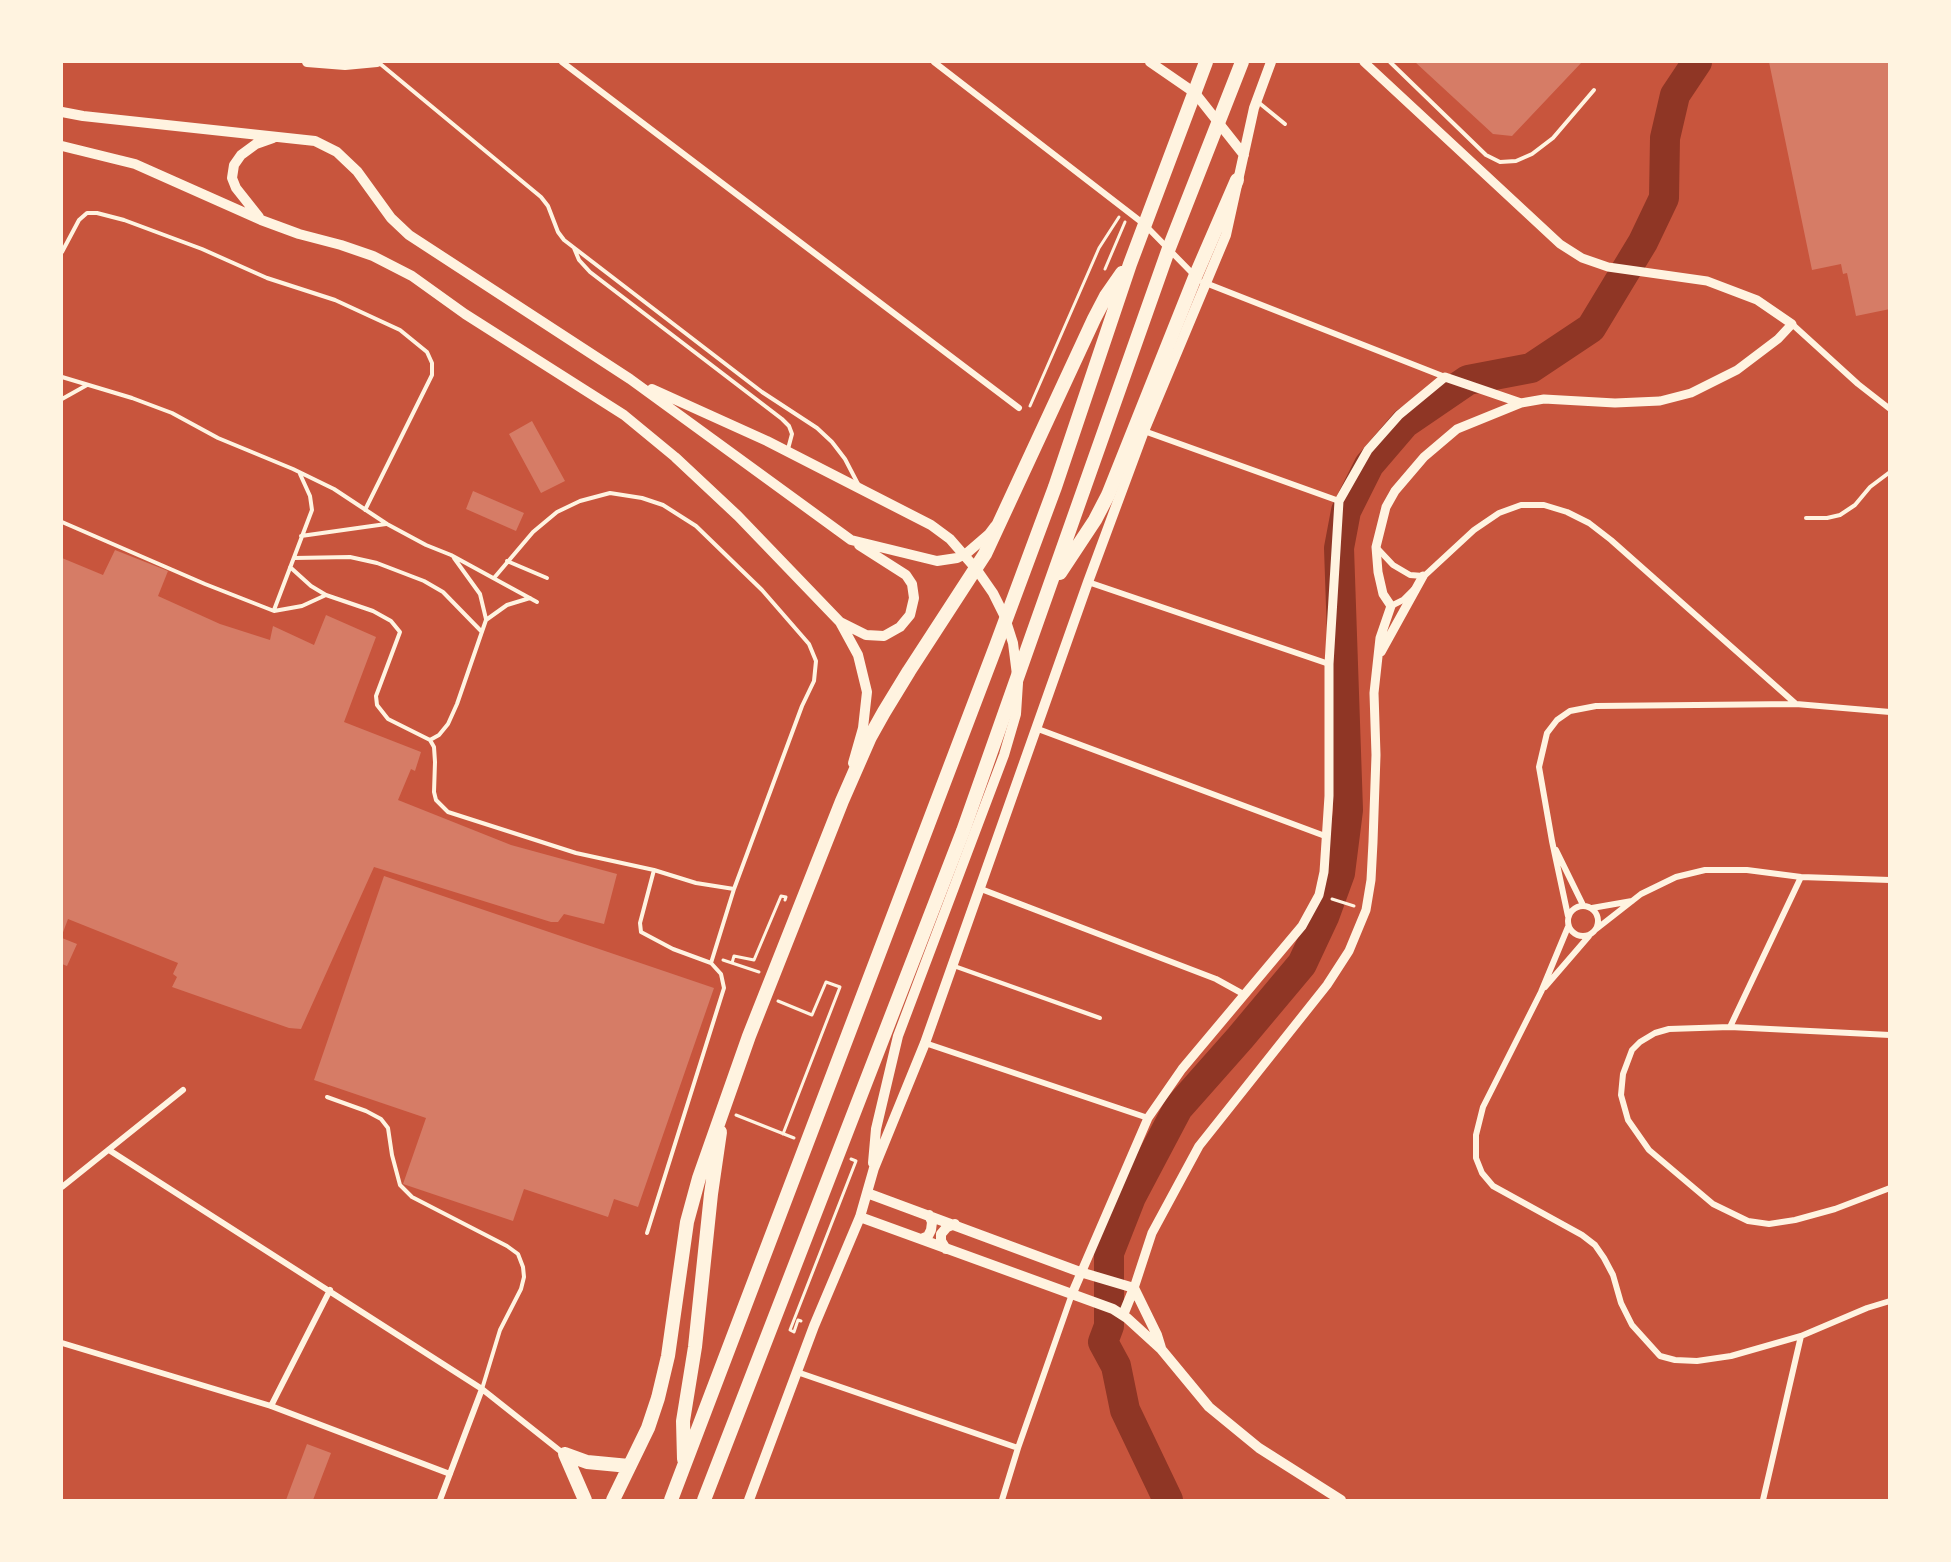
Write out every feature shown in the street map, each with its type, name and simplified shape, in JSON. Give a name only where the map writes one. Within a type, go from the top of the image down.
[{"type":"highway","points":[[671,1500],[996,646],[1055,487],[1144,224],[1206,62]]},
{"type":"highway","points":[[704,1500],[963,831],[1169,248],[1242,62]]},
{"type":"highway","points":[[1047,592],[1095,520],[1108,495],[1201,281],[1237,180]]},
{"type":"highway","points":[[613,1500],[648,1428],[658,1398],[668,1356],[687,1222],[699,1178],[749,1036],[842,801],[870,737],[884,712],[985,554],[1094,319],[1106,296],[1130,264]]},
{"type":"highway","points":[[685,1466],[683,1421],[695,1347],[721,1118]]},
{"type":"highway","points":[[565,1454],[587,1462],[629,1466]]},
{"type":"highway","points":[[565,1454],[585,1500]]},
{"type":"main road","points":[[307,62],[345,65],[377,62]]},
{"type":"main road","points":[[1150,62],[1195,93],[1244,155]]},
{"type":"main road","points":[[1237,180],[1257,101],[1271,62]]},
{"type":"main road","points":[[62,112],[315,141],[337,152],[357,171],[391,218],[409,235],[630,379],[851,540],[906,575],[912,584],[914,598],[910,615],[900,627],[884,636],[866,635],[840,622]]},
{"type":"main road","points":[[261,220],[236,188],[232,178],[234,165],[241,155],[256,144],[277,136]]},
{"type":"main road","points":[[62,147],[135,164],[261,220],[373,256],[412,276],[465,314],[624,415],[675,457],[738,516],[840,622],[858,655],[867,692],[863,728],[842,801]]},
{"type":"main road","points":[[749,1500],[797,1372],[860,1217],[874,1168],[925,1043],[1038,729],[1088,582],[1201,281]]},
{"type":"main road","points":[[630,379],[787,451],[914,514],[950,539],[977,570],[993,593],[1004,615],[1013,643],[1018,683],[1016,714],[1004,755],[898,1036],[876,1129],[874,1168]]},
{"type":"main road","points":[[851,540],[937,561],[957,558],[967,553],[989,534],[1000,519]]},
{"type":"main road","points":[[867,1192],[1084,1273],[1134,1288],[1157,1335],[1161,1349]]},
{"type":"main road","points":[[921,1239],[931,1230],[932,1222],[929,1215]]},
{"type":"main road","points":[[860,1217],[1118,1311],[1161,1349],[1209,1407],[1259,1448],[1341,1500]]},
{"type":"main road","points":[[946,1249],[941,1240],[941,1234],[946,1227],[955,1224]]},
{"type":"main road","points":[[1118,1311],[1134,1288]]},
{"type":"street","points":[[562,62],[1019,408]]},
{"type":"street","points":[[934,62],[1144,224],[1201,281],[1445,377],[1521,403]]},
{"type":"street","points":[[1364,62],[1560,244],[1582,258],[1608,267],[1707,280],[1757,300],[1792,324],[1857,384],[1890,409]]},
{"type":"street","points":[[1391,606],[1383,594],[1378,573],[1376,547],[1386,507],[1395,491],[1424,457],[1457,429],[1521,403],[1544,399],[1615,403],[1660,401],[1691,393],[1737,370],[1778,339],[1792,324]]},
{"type":"street","points":[[1003,1499],[1018,1448],[1084,1273],[1148,1118],[1182,1069],[1302,926],[1319,895],[1324,872],[1329,796],[1329,664],[1338,501],[1368,450],[1399,415],[1445,377]]},
{"type":"street","points":[[1144,431],[1338,501]]},
{"type":"street","points":[[1134,1288],[1152,1233],[1199,1146],[1326,985],[1349,951],[1366,910],[1371,880],[1376,755],[1374,693],[1380,638],[1391,606],[1402,600],[1423,576],[1474,530],[1499,513],[1521,505],[1544,505],[1567,512],[1588,523],[1611,540],[1796,704]]},
{"type":"street","points":[[1376,547],[1393,565],[1410,575],[1423,576]]},
{"type":"street","points":[[1378,657],[1423,576]]},
{"type":"street","points":[[1088,582],[1329,664]]},
{"type":"street","points":[[1890,712],[1796,704],[1596,706],[1570,711],[1557,720],[1547,733],[1539,767],[1568,916],[1568,927],[1541,992],[1483,1107],[1476,1135],[1476,1158],[1482,1173],[1493,1186],[1582,1235],[1595,1245],[1613,1275],[1621,1303],[1632,1325],[1660,1356],[1675,1360],[1697,1361],[1731,1356],[1802,1336],[1867,1308],[1890,1301]]},
{"type":"street","points":[[1038,729],[1325,836]]},
{"type":"street","points":[[1552,841],[1583,905]]},
{"type":"street","points":[[1541,992],[1593,932],[1641,894],[1676,877],[1705,870],[1747,870],[1802,877],[1890,880]]},
{"type":"street","points":[[1730,1028],[1802,877]]},
{"type":"street","points":[[981,889],[1216,979],[1245,995]]},
{"type":"street","points":[[1568,916],[1574,908],[1583,905],[1592,908],[1632,901]]},
{"type":"street","points":[[1568,927],[1580,936],[1593,932],[1598,916],[1592,908]]},
{"type":"street","points":[[1890,1035],[1730,1028],[1670,1029],[1655,1033],[1632,1050],[1624,1068],[1621,1095],[1628,1120],[1649,1150],[1713,1203],[1748,1221],[1768,1224],[1795,1220],[1835,1209],[1890,1188]]},
{"type":"street","points":[[925,1043],[1148,1118]]},
{"type":"street","points":[[62,1187],[183,1090]]},
{"type":"street","points":[[109,1150],[482,1389],[565,1454]]},
{"type":"street","points":[[271,1406],[330,1290]]},
{"type":"street","points":[[1763,1500],[1802,1336]]},
{"type":"street","points":[[62,1343],[271,1406],[450,1474]]},
{"type":"street","points":[[797,1372],[1018,1448]]},
{"type":"street","points":[[440,1500],[482,1389]]},
{"type":"lane","points":[[377,62],[541,197],[548,206],[558,232],[574,248],[762,392],[817,428],[845,459],[859,486]]},
{"type":"lane","points":[[1390,62],[1486,155],[1500,162],[1516,161],[1532,154],[1552,138],[1594,90]]},
{"type":"lane","points":[[1257,101],[1285,124]]},
{"type":"lane","points":[[62,252],[79,220],[87,213],[97,213],[124,220],[202,249],[267,278],[335,300],[400,330],[427,352],[432,363],[432,375],[365,510]]},
{"type":"lane","points":[[574,248],[579,260],[590,272],[782,418],[792,434],[787,451]]},
{"type":"lane","points":[[62,377],[132,398],[172,413],[218,438],[334,489],[387,524],[452,555],[537,602]]},
{"type":"lane","points":[[62,399],[88,384]]},
{"type":"lane","points":[[1806,518],[1827,518],[1840,515],[1855,505],[1870,487],[1890,472]]},
{"type":"lane","points":[[274,611],[312,510],[308,488],[300,473]]},
{"type":"lane","points":[[494,578],[533,532],[557,512],[580,501],[610,493],[642,498],[663,505],[696,526],[762,590],[809,644],[816,661],[814,681],[802,706],[734,889],[711,963]]},
{"type":"lane","points":[[62,522],[205,584],[274,611],[302,606],[326,595]]},
{"type":"lane","points":[[301,537],[387,524]]},
{"type":"lane","points":[[430,740],[439,735],[448,724],[486,620],[480,594],[452,555]]},
{"type":"lane","points":[[294,558],[350,557],[377,563],[424,581],[443,592],[482,632]]},
{"type":"lane","points":[[507,561],[547,578]]},
{"type":"lane","points":[[290,567],[311,586],[326,595],[373,611],[391,621],[400,632],[376,696],[377,705],[388,719],[430,740],[434,747],[434,792],[436,800],[448,812],[576,853],[654,870],[696,883],[734,889]]},
{"type":"lane","points":[[486,620],[507,605],[530,598]]},
{"type":"lane","points":[[647,1233],[724,988],[722,974],[711,963],[673,950],[641,932],[640,923],[654,870]]},
{"type":"lane","points":[[953,966],[1100,1018]]},
{"type":"lane","points":[[327,1097],[381,1119],[388,1128],[400,1185],[412,1197],[507,1246],[518,1254],[524,1277],[521,1289],[500,1330],[482,1389]]},
{"type":"path","points":[[1030,404],[1099,248],[1119,219]]},
{"type":"path","points":[[1326,897],[1350,904]]},
{"type":"path","points":[[713,956],[764,974]]},
{"type":"path","points":[[783,1134],[840,987],[826,982],[812,1015],[786,1004]]},
{"type":"path","points":[[798,1320],[794,1332],[790,1330],[856,1161]]},
{"type":"building","points":[[1415,62],[1582,62],[1512,136],[1493,134]]},
{"type":"building","points":[[1769,62],[1890,62],[1890,309],[1856,316],[1847,273],[1843,274],[1841,264],[1812,270]]},
{"type":"building","points":[[532,421],[565,481],[541,493],[509,434]]},
{"type":"building","points":[[473,491],[524,513],[516,531],[466,509]]},
{"type":"building","points":[[115,550],[168,571],[158,596],[220,624],[270,640],[273,626],[314,645],[326,615],[376,637],[344,722],[421,752],[415,771],[411,769],[398,800],[511,845],[617,874],[604,924],[564,914],[558,922],[551,922],[374,867],[301,1029],[289,1028],[172,987],[177,977],[173,974],[178,963],[68,919],[62,935],[62,558],[103,575]]},
{"type":"building","points":[[384,876],[714,988],[638,1207],[614,1199],[608,1217],[524,1189],[513,1221],[403,1184],[426,1118],[314,1080]]},
{"type":"building","points":[[62,938],[77,944],[67,966],[62,964]]},
{"type":"building","points":[[307,1444],[331,1453],[313,1500],[286,1500]]},
{"type":"waterway","points":[[1168,1500],[1125,1410],[1116,1366],[1103,1342],[1109,1326],[1109,1253],[1131,1197],[1178,1108],[1302,964],[1324,917],[1340,873],[1348,810],[1339,548],[1346,511],[1369,465],[1405,423],[1468,380],[1531,368],[1591,328],[1643,242],[1664,198],[1665,138],[1675,95],[1697,62]]}]
